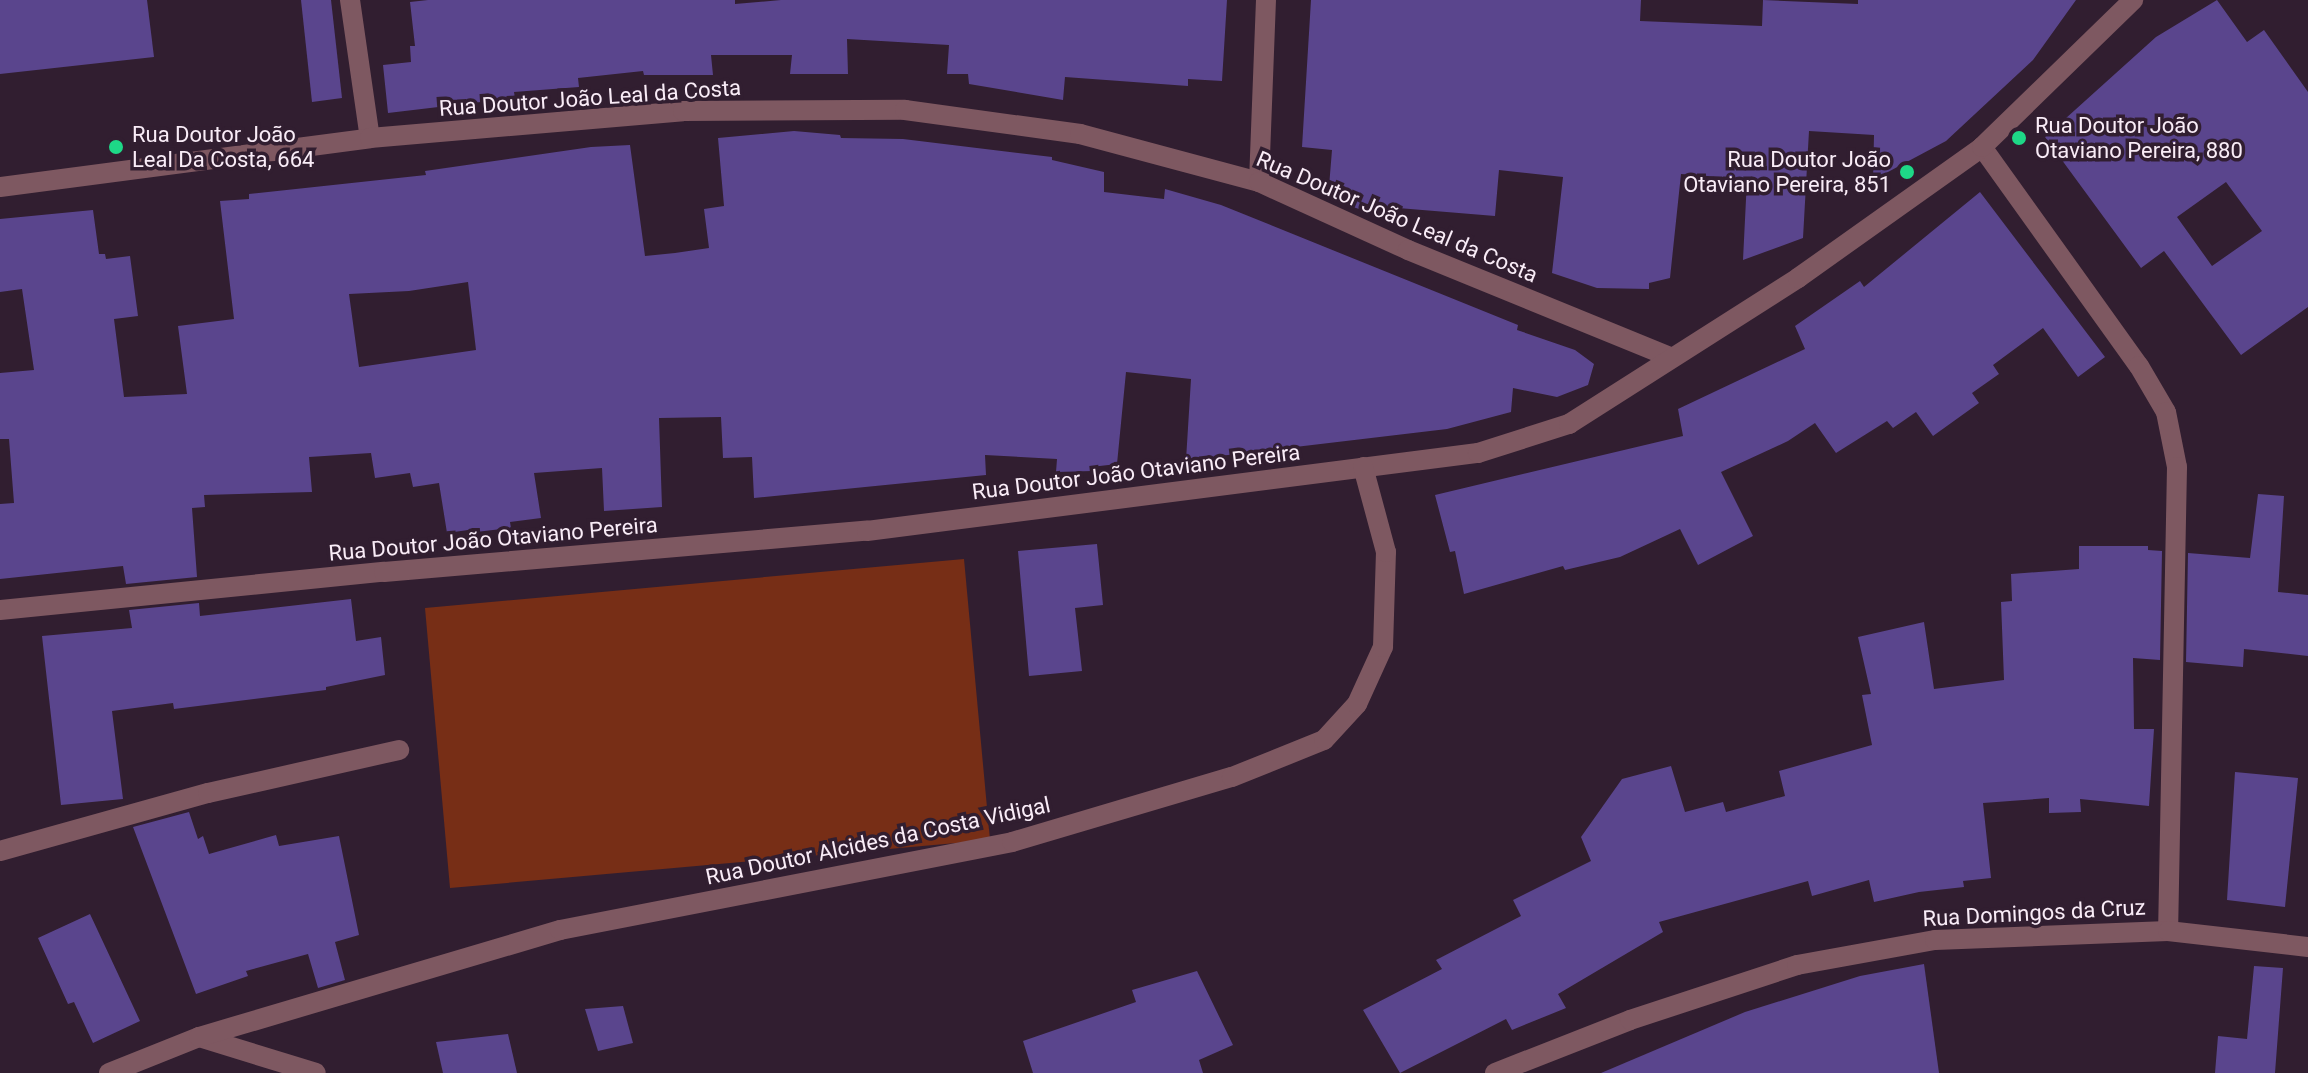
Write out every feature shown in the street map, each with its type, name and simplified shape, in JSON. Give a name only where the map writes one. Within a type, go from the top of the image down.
[{"type":"street","points":[[350,0],[370,138]]},
{"type":"street","points":[[1259,182],[1266,0]]},
{"type":"street","name":"Rua Doutor João Otaviano Pereira","points":[[0,610],[384,572],[867,531],[1478,453],[1569,424],[1798,278],[1982,147],[2133,0]]},
{"type":"street","name":"Rua Doutor João Leal da Costa","points":[[0,187],[370,138],[683,111],[905,110],[1080,134],[1259,182],[1408,250],[1672,358]]},
{"type":"street","points":[[1982,147],[2139,366],[2166,412],[2177,467],[2168,931]]},
{"type":"street","name":"Rua Doutor Alcides da Costa Vidigal","points":[[109,1073],[199,1037],[560,930],[1012,842],[1232,777],[1324,740],[1357,704],[1383,647],[1386,552],[1363,467]]},
{"type":"street","points":[[0,851],[208,793],[399,750]]},
{"type":"street","name":"Rua Domingos da Cruz","points":[[1495,1073],[1630,1020],[1797,965],[1935,940],[2168,931],[2308,947]]},
{"type":"street","points":[[199,1037],[316,1073]]},
{"type":"shaded area","points":[[964,559],[990,840],[450,888],[425,608]]},
{"type":"building","points":[[0,0],[147,0],[154,57],[0,74]]},
{"type":"building","points":[[301,0],[331,0],[342,98],[312,102]]},
{"type":"building","points":[[735,0],[735,4],[781,0],[1227,0],[1222,81],[1188,79],[1188,86],[1065,77],[1063,100],[969,84],[968,74],[947,74],[949,45],[847,39],[848,74],[790,74],[792,55],[711,55],[713,75],[644,75],[643,71],[578,78],[579,87],[514,92],[515,98],[388,113],[383,65],[411,62],[410,46],[415,46],[410,2]]},
{"type":"building","points":[[1311,0],[1641,0],[1640,21],[1762,26],[1763,0],[1858,4],[1858,0],[2076,0],[2033,60],[1946,141],[1873,180],[1874,135],[1809,131],[1803,238],[1743,260],[1747,179],[1681,174],[1670,278],[1649,283],[1649,289],[1597,288],[1552,273],[1563,177],[1499,170],[1495,216],[1386,207],[1384,217],[1328,199],[1332,150],[1302,147]]},
{"type":"building","points":[[2217,0],[2247,42],[2264,30],[2308,92],[2308,307],[2241,355],[2164,251],[2141,268],[2045,137],[2156,37]],"holes":[[[2226,182],[2262,231],[2212,266],[2177,217]]]},
{"type":"building","points":[[794,131],[840,135],[841,138],[903,139],[1052,157],[1052,160],[1104,172],[1104,192],[1164,199],[1165,189],[1221,205],[1518,325],[1517,330],[1575,350],[1594,364],[1588,385],[1557,397],[1513,388],[1511,412],[1447,429],[1186,460],[1191,379],[1126,372],[1117,464],[1091,467],[1092,471],[1056,472],[1057,459],[985,455],[986,475],[754,498],[752,457],[723,458],[721,417],[659,418],[662,507],[604,511],[602,468],[534,473],[541,518],[510,522],[511,528],[476,532],[475,529],[447,533],[439,483],[413,487],[410,473],[375,478],[371,453],[309,457],[312,492],[204,495],[205,507],[192,508],[197,577],[126,584],[123,566],[0,579],[0,504],[14,503],[9,439],[0,439],[0,373],[34,370],[22,289],[0,292],[0,219],[93,210],[99,254],[105,254],[106,259],[130,256],[138,316],[114,319],[124,397],[187,394],[178,326],[234,319],[220,201],[249,199],[249,194],[426,175],[425,171],[591,147],[630,145],[645,256],[675,253],[709,248],[704,209],[724,206],[718,138]],"holes":[[[468,282],[476,350],[359,367],[349,294],[409,291]]]},
{"type":"building","points":[[1980,192],[2105,357],[2078,377],[2043,328],[1993,365],[1999,374],[1972,393],[1979,403],[1933,436],[1916,412],[1893,428],[1887,421],[1836,453],[1815,423],[1788,441],[1721,472],[1753,536],[1698,565],[1680,529],[1620,557],[1565,570],[1563,566],[1464,594],[1455,551],[1450,552],[1435,495],[1683,436],[1678,409],[1805,349],[1795,326],[1860,281],[1864,287]]},
{"type":"building","points":[[2258,494],[2284,496],[2278,592],[2308,595],[2308,656],[2244,649],[2243,667],[2186,662],[2188,553],[2250,558]]},
{"type":"building","points":[[1097,544],[1103,605],[1075,608],[1082,671],[1029,676],[1018,551]]},
{"type":"building","points":[[2079,546],[2148,546],[2148,550],[2162,551],[2160,660],[2133,658],[2134,729],[2154,729],[2149,806],[2080,799],[2081,812],[2049,813],[2049,798],[1983,803],[1991,878],[1963,881],[1964,887],[1919,892],[1874,902],[1869,880],[1812,896],[1808,881],[1659,922],[1663,932],[1558,994],[1566,1008],[1512,1030],[1506,1019],[1400,1073],[1363,1010],[1442,969],[1436,960],[1521,916],[1513,900],[1591,861],[1581,837],[1622,779],[1671,766],[1685,812],[1723,802],[1726,812],[1785,796],[1779,771],[1872,745],[1862,695],[1871,694],[1858,637],[1924,622],[1934,689],[2004,680],[2001,602],[2012,601],[2011,574],[2079,569]]},
{"type":"building","points":[[351,599],[356,641],[381,637],[385,675],[326,687],[326,690],[174,709],[173,703],[112,711],[123,799],[61,805],[42,636],[132,628],[129,610],[199,603],[200,616]]},
{"type":"building","points":[[2235,772],[2298,778],[2285,907],[2227,900]]},
{"type":"building","points":[[189,812],[198,839],[203,836],[209,854],[276,835],[279,846],[339,836],[359,935],[335,942],[345,980],[318,988],[308,954],[246,971],[248,976],[196,994],[133,827]]},
{"type":"building","points":[[90,914],[140,1021],[93,1043],[74,1002],[68,1004],[38,938]]},
{"type":"building","points":[[1924,964],[1939,1073],[1601,1073],[1745,1012],[1860,976]]},
{"type":"building","points":[[2254,966],[2283,968],[2275,1073],[2215,1073],[2218,1036],[2247,1039]]},
{"type":"building","points":[[1197,971],[1233,1045],[1199,1060],[1203,1073],[1033,1073],[1023,1041],[1136,1002],[1132,990]]},
{"type":"building","points":[[623,1006],[633,1043],[598,1051],[585,1009]]},
{"type":"building","points":[[508,1034],[517,1073],[443,1073],[436,1042]]},
{"type":"place","name":"Rua Doutor João Otaviano Pereira, 880","points":[[2019,138]]},
{"type":"place","name":"Rua Doutor João Leal Da Costa, 664","points":[[116,147]]},
{"type":"place","name":"Rua Doutor João Otaviano Pereira, 851","points":[[1907,172]]}]
